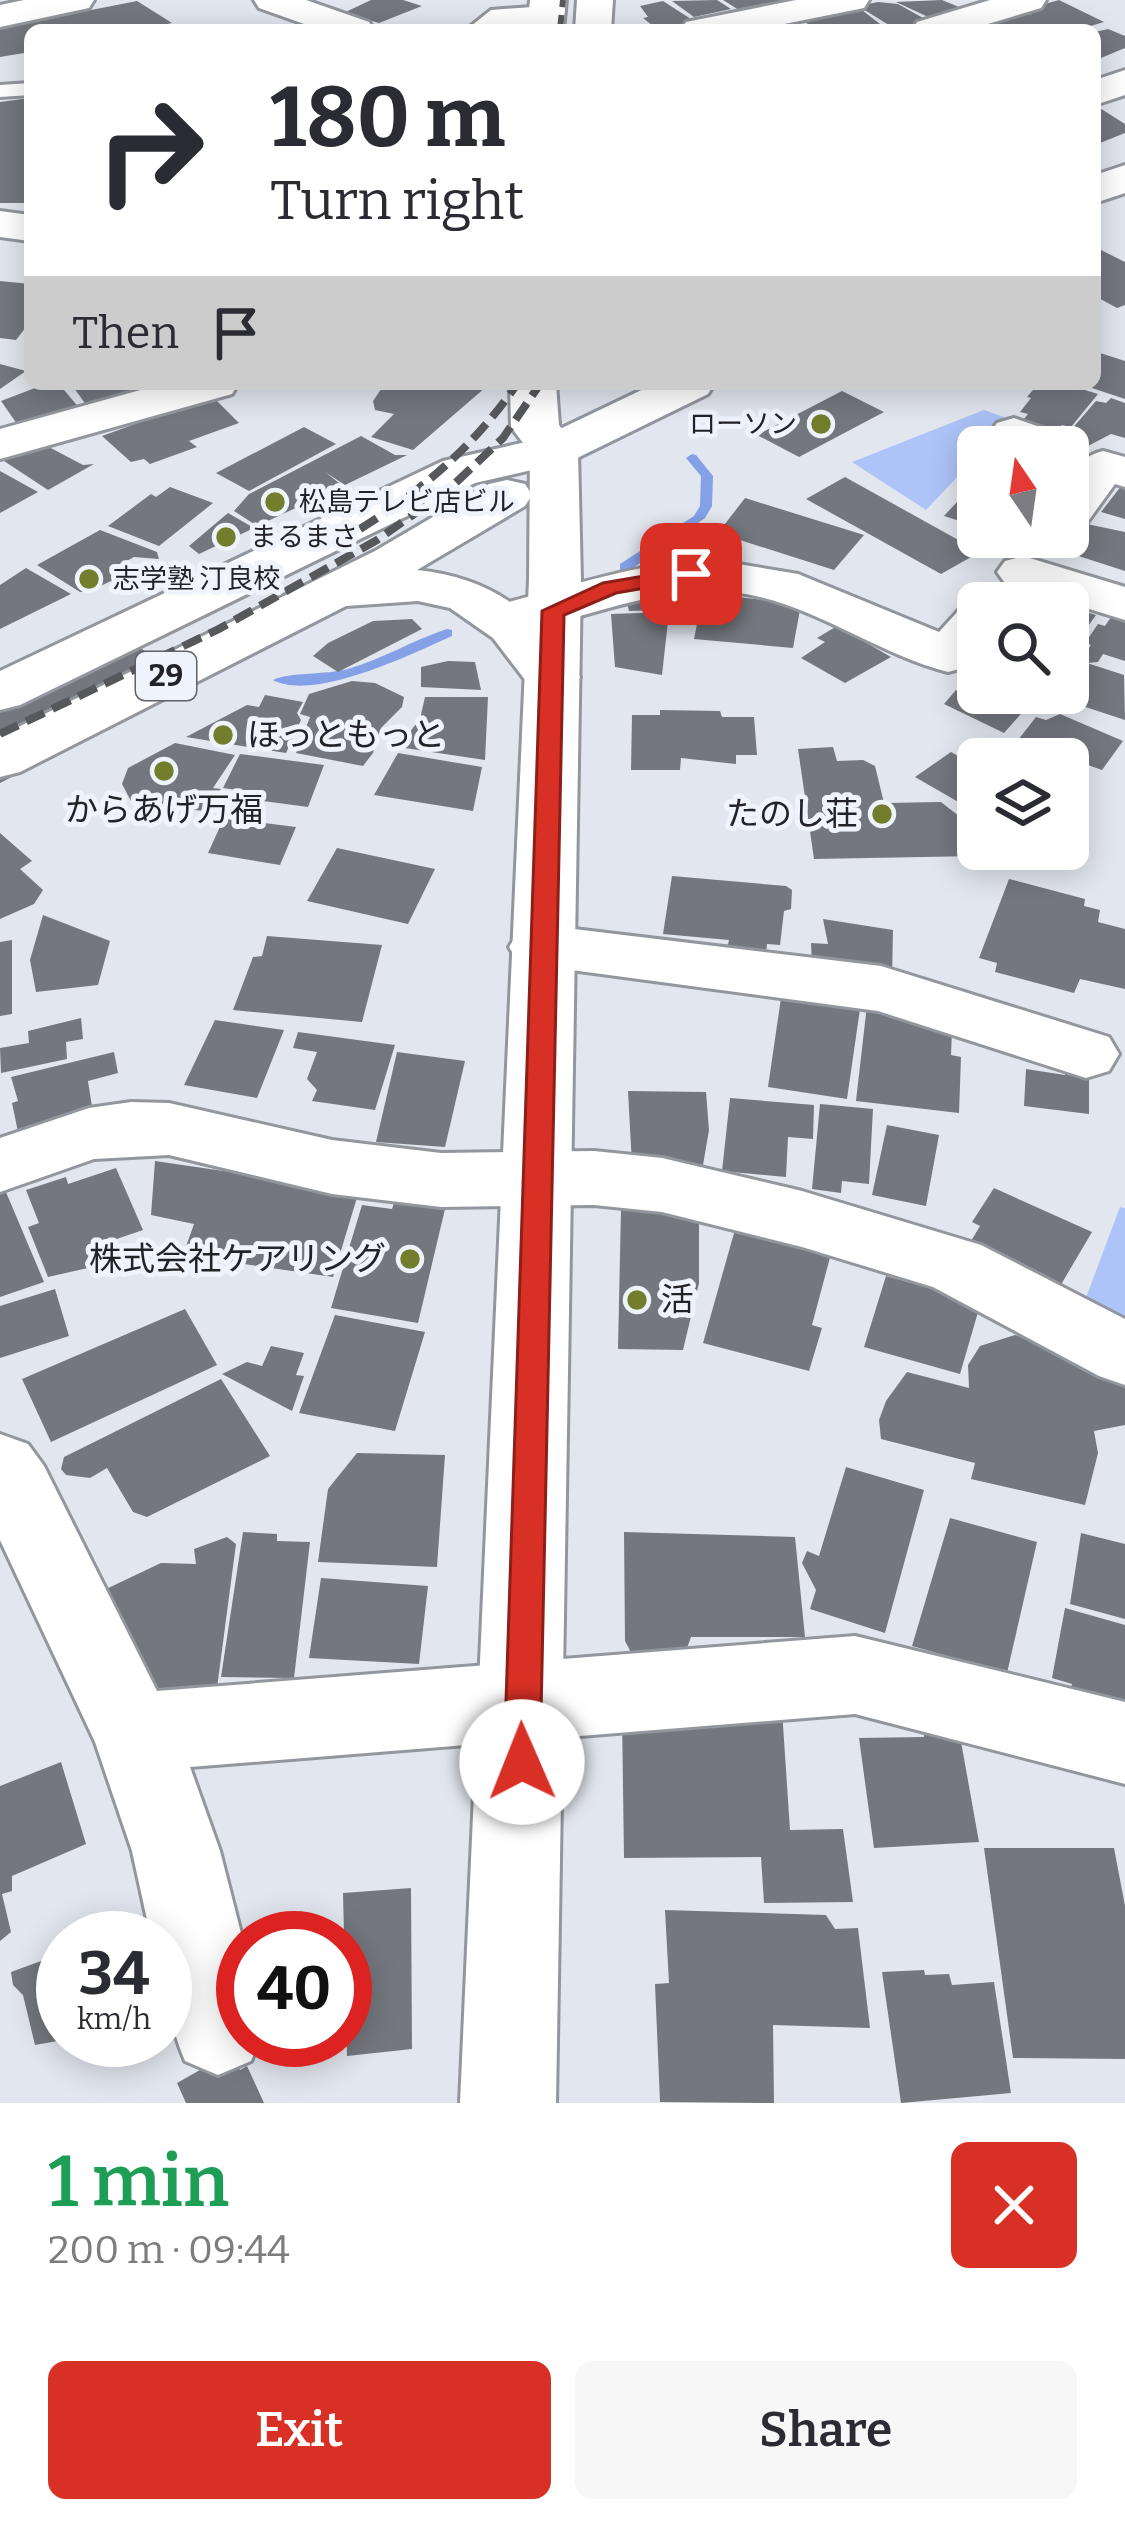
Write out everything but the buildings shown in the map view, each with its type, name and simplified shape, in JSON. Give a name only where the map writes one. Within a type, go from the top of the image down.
[{"type":"street","points":[[0,16],[76,0]]},
{"type":"street","points":[[272,0],[339,24]]},
{"type":"street","points":[[729,24],[851,0]]},
{"type":"street","points":[[950,24],[1028,0]]},
{"type":"street","points":[[494,24],[504,18],[546,16]]},
{"type":"street","points":[[0,444],[194,390]]},
{"type":"street","points":[[532,390],[535,427],[554,451]]},
{"type":"street","points":[[508,2103],[552,677],[531,615],[554,451],[574,427],[577,390]]},
{"type":"street","name":"29","points":[[0,694],[460,471],[554,451],[679,390]]},
{"type":"street","name":"29","points":[[0,759],[502,500],[554,451]]},
{"type":"street","points":[[1022,570],[1125,604]]},
{"type":"street","points":[[308,604],[376,587],[427,586],[531,615],[611,587],[712,575],[804,589],[948,655],[957,645]]},
{"type":"street","points":[[541,947],[881,989],[1086,1054]]},
{"type":"street","points":[[0,1166],[89,1134],[169,1129],[332,1167],[441,1180],[594,1178],[715,1196],[956,1265],[1125,1354]]},
{"type":"street","points":[[13,1520],[135,1735],[176,1851],[216,2020]]},
{"type":"street","points":[[135,1735],[855,1675],[1125,1743]]},
{"type":"shaded area","points":[[984,410],[1012,420],[1006,426],[957,426],[957,477],[926,510],[852,462]]},
{"type":"shaded area","points":[[1120,1207],[1125,1208],[1125,1322],[1084,1303]]},
{"type":"waterway","points":[[625,567],[699,518],[706,506],[707,476],[692,458]]},
{"type":"waterway","points":[[280,680],[346,674],[447,633]]},
{"type":"railway","points":[[561,24],[563,0]]},
{"type":"railway","points":[[360,529],[446,465],[512,390]]},
{"type":"railway","points":[[0,734],[217,630],[377,540],[447,491],[503,438],[536,390]]},
{"type":"place","name":"ローソン","points":[[821,424]]},
{"type":"place","name":"松島テレビ店ビル","points":[[275,502]]},
{"type":"place","name":"まるまさ","points":[[226,537]]},
{"type":"place","name":"志学塾 汀良校","points":[[89,579]]},
{"type":"place","name":"ほっともっと","points":[[223,735]]},
{"type":"place","name":"からあげ万福","points":[[164,771]]},
{"type":"place","name":"たのし荘","points":[[882,814]]},
{"type":"place","name":"株式会社ケアリング","points":[[410,1259]]},
{"type":"place","name":"活","points":[[637,1300]]},
{"type":"route","points":[[522,1762],[522,1622],[554,611],[611,587],[691,574]]}]
